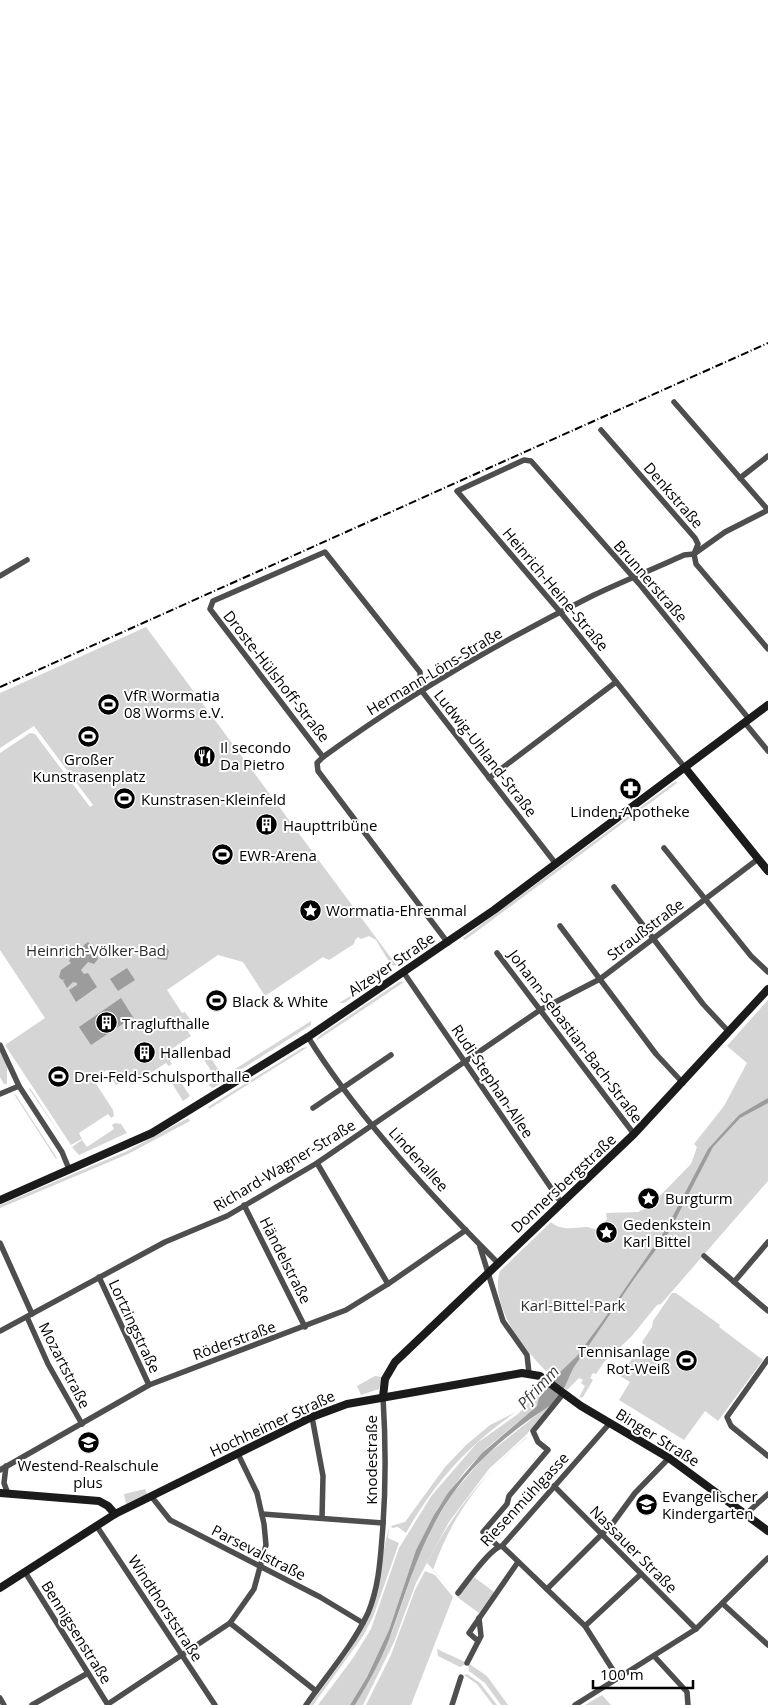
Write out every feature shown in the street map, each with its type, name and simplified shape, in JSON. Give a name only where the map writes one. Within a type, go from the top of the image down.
[{"type":"street","points":[[674,402],[768,510]]},
{"type":"street","name":"Denkstraße","points":[[601,430],[695,538],[698,544],[694,554],[696,564],[768,649]]},
{"type":"street","points":[[740,478],[768,456]]},
{"type":"street","name":"Heinrich-Heine-Straße","points":[[531,461],[524,460],[456,491],[562,613],[686,769]]},
{"type":"street","name":"Brunnerstraße","points":[[531,461],[632,579],[747,721],[768,751]]},
{"type":"street","name":"Hermann-Löns-Straße","points":[[323,757],[421,690],[497,646],[632,579],[684,555],[694,554],[725,532],[768,510]]},
{"type":"street","name":"Ludwig-Uhland-Straße","points":[[279,573],[325,552],[420,672],[421,690],[556,864]]},
{"type":"street","points":[[0,576],[27,560]]},
{"type":"street","name":"Droste-Hülshoff-Straße","points":[[279,573],[215,600],[211,603],[210,609],[323,757],[317,763],[318,771],[448,942]]},
{"type":"street","points":[[489,778],[616,682]]},
{"type":"street","name":"Alzeyer Straße","points":[[0,1200],[152,1133],[308,1037],[448,942],[686,769],[768,705]]},
{"type":"street","points":[[686,769],[768,871]]},
{"type":"street","points":[[664,848],[751,956],[768,972]]},
{"type":"street","name":"Straußstraße","points":[[540,1010],[600,978],[758,859]]},
{"type":"street","points":[[614,887],[655,938],[703,1004],[729,1032]]},
{"type":"street","points":[[560,926],[656,1054],[683,1083]]},
{"type":"street","name":"Johann-Sebastian-Bach-Straße","points":[[498,953],[634,1134]]},
{"type":"street","name":"Rudi-Stephan-Allee","points":[[404,973],[562,1204]]},
{"type":"street","name":"Donnersbergstraße","points":[[383,1397],[385,1379],[395,1362],[634,1134],[768,989]]},
{"type":"street","name":"Richard-Wagner-Straße","points":[[0,1331],[165,1242],[227,1216],[317,1163],[540,1010]]},
{"type":"street","name":"Lindenallee","points":[[308,1037],[343,1088],[372,1125],[498,1263]]},
{"type":"street","points":[[0,1045],[19,1086],[62,1152],[69,1169]]},
{"type":"street","points":[[313,1108],[391,1055]]},
{"type":"street","points":[[0,1094],[19,1086]]},
{"type":"street","points":[[317,1163],[388,1284]]},
{"type":"street","name":"Händelstraße","points":[[244,1205],[305,1327]]},
{"type":"street","name":"Röderstraße","points":[[0,1470],[150,1384],[346,1310],[388,1284],[466,1230]]},
{"type":"street","points":[[734,1282],[768,1242]]},
{"type":"street","name":"Mozartstraße","points":[[0,1243],[48,1364],[82,1424]]},
{"type":"street","name":"Lindenallee","points":[[478,1243],[492,1281],[503,1321],[527,1355],[530,1372]]},
{"type":"street","points":[[704,1256],[768,1311]]},
{"type":"street","name":"Lortzingstraße","points":[[99,1277],[150,1384]]},
{"type":"street","points":[[768,1359],[727,1417],[731,1426],[768,1456]]},
{"type":"street","name":"Binger Straße","points":[[530,1372],[540,1376],[563,1394],[669,1458],[768,1531]]},
{"type":"street","name":"Hochheimer Straße","points":[[0,1588],[115,1514],[312,1417],[347,1404],[530,1372]]},
{"type":"street","points":[[563,1394],[533,1431],[535,1438],[548,1450],[509,1496],[507,1504],[483,1532],[518,1562],[585,1626],[618,1678]]},
{"type":"street","name":"Knodestraße","points":[[306,1705],[347,1650],[363,1623],[377,1585],[386,1466],[383,1397]]},
{"type":"street","points":[[312,1417],[319,1446],[323,1476],[322,1518]]},
{"type":"street","name":"Riesenmühlgasse","points":[[458,1593],[610,1422]]},
{"type":"street","points":[[108,1705],[230,1623],[247,1602],[261,1568],[266,1545],[257,1493],[238,1454]]},
{"type":"street","points":[[547,1589],[602,1535],[635,1493],[669,1458]]},
{"type":"street","points":[[6,1466],[4,1493],[99,1501],[115,1514]]},
{"type":"street","name":"Nassauer Straße","points":[[554,1486],[696,1629]]},
{"type":"street","points":[[746,1514],[768,1494]]},
{"type":"street","name":"Parsevalstraße","points":[[151,1496],[170,1520],[320,1597],[363,1623]]},
{"type":"street","points":[[262,1514],[383,1524]]},
{"type":"street","name":"Windthorststraße","points":[[96,1526],[215,1705]]},
{"type":"street","points":[[575,1705],[696,1629],[768,1558]]},
{"type":"street","points":[[478,1641],[468,1633],[518,1562]]},
{"type":"street","name":"Bennigsenstraße","points":[[25,1572],[108,1705]]},
{"type":"street","points":[[585,1626],[641,1574]]},
{"type":"street","points":[[722,1604],[768,1645]]},
{"type":"street","points":[[467,1663],[481,1636],[479,1618]]},
{"type":"street","points":[[230,1623],[316,1691]]},
{"type":"street","points":[[654,1656],[687,1692],[688,1705]]},
{"type":"street","points":[[32,1705],[88,1673]]},
{"type":"street","points":[[452,1705],[461,1678]]},
{"type":"street","points":[[0,1698],[4,1705]]},
{"type":"green space","name":"Heinrich-Völker-Bad","points":[[146,627],[397,966],[391,965],[376,940],[369,936],[361,939],[358,937],[354,944],[329,960],[323,957],[265,996],[243,962],[218,955],[167,990],[182,1013],[185,1012],[194,1025],[187,1030],[191,1036],[173,1048],[178,1056],[170,1061],[172,1064],[169,1066],[166,1063],[140,1080],[135,1073],[116,1085],[107,1070],[93,1079],[113,1110],[114,1116],[111,1118],[108,1114],[79,1133],[82,1139],[71,1145],[5,1045],[45,1018],[0,950],[0,753],[30,733],[35,734],[90,807],[93,805],[34,726],[0,748],[0,693]]},
{"type":"green space","points":[[676,781],[677,783],[465,940],[463,938]]},
{"type":"green space","points":[[378,979],[344,1003],[339,1003]]},
{"type":"green space","points":[[399,982],[404,982],[316,1041],[319,1036]]},
{"type":"green space","name":"Karl-Bittel-Park","points":[[768,1000],[768,1181],[661,1304],[657,1305],[631,1337],[604,1362],[596,1374],[593,1373],[590,1378],[593,1380],[583,1397],[579,1398],[585,1386],[581,1383],[583,1380],[579,1378],[567,1390],[530,1353],[508,1321],[501,1304],[498,1287],[500,1271],[551,1222],[564,1228],[587,1227],[597,1229],[607,1219],[606,1213],[638,1212],[650,1206],[691,1164],[697,1147],[694,1144],[724,1106],[747,1063],[727,1046]]},
{"type":"green space","points":[[311,1021],[311,1025],[237,1072],[232,1071]]},
{"type":"green space","points":[[308,1047],[209,1109],[208,1107],[302,1048]]},
{"type":"green space","points":[[205,1049],[224,1078],[223,1082],[213,1088],[208,1085],[217,1080],[199,1052]]},
{"type":"green space","points":[[0,1050],[7,1065],[7,1084],[4,1084],[0,1077]]},
{"type":"green space","points":[[175,1073],[190,1096],[183,1101],[168,1077]]},
{"type":"green space","points":[[30,1088],[64,1140],[29,1089]]},
{"type":"green space","points":[[14,1094],[57,1158],[56,1159]]},
{"type":"green space","points":[[188,1118],[190,1121],[128,1154],[0,1208],[0,1205],[127,1151]]},
{"type":"green space","points":[[115,1123],[121,1124],[127,1133],[79,1155],[72,1147],[82,1140],[87,1147],[114,1129],[112,1125]]},
{"type":"green space","name":"Tennisanlage Rot-Weiß","points":[[672,1293],[676,1293],[720,1325],[719,1327],[763,1360],[718,1421],[705,1411],[684,1440],[619,1400],[630,1382],[620,1376],[643,1343],[652,1327],[653,1321]]},
{"type":"green space","points":[[375,1376],[383,1377],[379,1389],[361,1395],[357,1386]]},
{"type":"green space","points":[[543,1388],[546,1390],[537,1406],[488,1447],[465,1471],[438,1508],[416,1550],[389,1630],[367,1677],[350,1705],[318,1705],[353,1658],[371,1629],[399,1548],[432,1495],[477,1443],[518,1414]]},
{"type":"green space","points":[[550,1406],[526,1435],[489,1469],[449,1522],[416,1583],[394,1642],[363,1705],[355,1705],[392,1632],[422,1545],[452,1494],[485,1456]]},
{"type":"green space","points":[[516,1412],[483,1437],[454,1466],[428,1498],[406,1533],[398,1527],[392,1528],[391,1526],[405,1522],[445,1467],[466,1445],[490,1425]]},
{"type":"green space","points":[[481,1483],[459,1514],[440,1550],[433,1570],[427,1563],[458,1511]]},
{"type":"green space","points":[[145,1489],[147,1494],[126,1504],[124,1494]]},
{"type":"green space","points":[[389,1527],[388,1538],[399,1543],[373,1617],[363,1636],[313,1705],[310,1705],[348,1653],[368,1618]]},
{"type":"green space","points":[[425,1571],[435,1575],[453,1597],[411,1705],[366,1705],[391,1655],[415,1590]]},
{"type":"green space","points":[[474,1577],[494,1592],[479,1613],[457,1597]]},
{"type":"green space","points":[[437,1649],[465,1662],[464,1665],[460,1667],[438,1656]]},
{"type":"green space","points":[[468,1663],[487,1676],[508,1705],[501,1705],[485,1683],[469,1671]]},
{"type":"green space","points":[[467,1674],[480,1683],[497,1705],[493,1705],[477,1684],[464,1675]]},
{"type":"green space","points":[[602,1695],[611,1705],[585,1705]]},
{"type":"shaded area","points":[[88,942],[93,949],[91,952],[97,954],[98,959],[94,964],[88,962],[81,970],[84,974],[88,973],[97,987],[76,1002],[69,990],[77,985],[77,983],[73,982],[67,988],[63,981],[65,979],[62,980],[59,977],[61,970],[71,963],[69,961],[75,949],[78,950]]},
{"type":"shaded area","points":[[156,948],[161,951],[163,948],[167,948],[169,951],[167,960],[158,959],[155,956]]},
{"type":"shaded area","points":[[127,968],[135,980],[118,991],[110,979]]},
{"type":"shaded area","name":"Traglufthalle","points":[[121,998],[133,1017],[91,1045],[79,1027]]},
{"type":"shaded area","points":[[768,1098],[768,1103],[740,1118],[713,1147],[669,1232],[634,1279],[574,1367],[559,1397],[484,1457],[451,1496],[424,1545],[380,1660],[355,1705],[350,1705],[367,1677],[389,1630],[416,1550],[448,1493],[482,1453],[537,1406],[539,1398],[554,1378],[577,1356],[666,1229],[708,1149],[739,1115]]},
{"type":"railway","points":[[0,687],[768,343]]},
{"type":"place","name":"VfR Wormatia 08 Worms e.V.","points":[[108,704]]},
{"type":"place","name":"Großer Kunstrasenplatz","points":[[89,736]]},
{"type":"place","name":"Il secondo Da Pietro","points":[[204,756]]},
{"type":"place","name":"Linden-Apotheke","points":[[630,788]]},
{"type":"place","name":"Kunstrasen-Kleinfeld","points":[[125,799]]},
{"type":"place","name":"Haupttribüne","points":[[267,825]]},
{"type":"place","name":"EWR-Arena","points":[[223,855]]},
{"type":"place","name":"Wormatia-Ehrenmal","points":[[310,910]]},
{"type":"place","name":"Black & White","points":[[216,1001]]},
{"type":"place","name":"Traglufthalle","points":[[106,1023]]},
{"type":"place","name":"Hallenbad","points":[[144,1052]]},
{"type":"place","name":"Drei-Feld-Schulsporthalle","points":[[58,1076]]},
{"type":"place","name":"Burgturm","points":[[649,1198]]},
{"type":"place","name":"Gedenkstein Karl Bittel","points":[[607,1233]]},
{"type":"place","name":"Tennisanlage Rot-Weiß","points":[[686,1360]]},
{"type":"place","name":"Westend-Realschule plus","points":[[88,1442]]},
{"type":"place","name":"Evangelischer Kindergarten","points":[[646,1505]]},
{"type":"water label","name":"Pfrimm","points":[[538,1387]]}]
